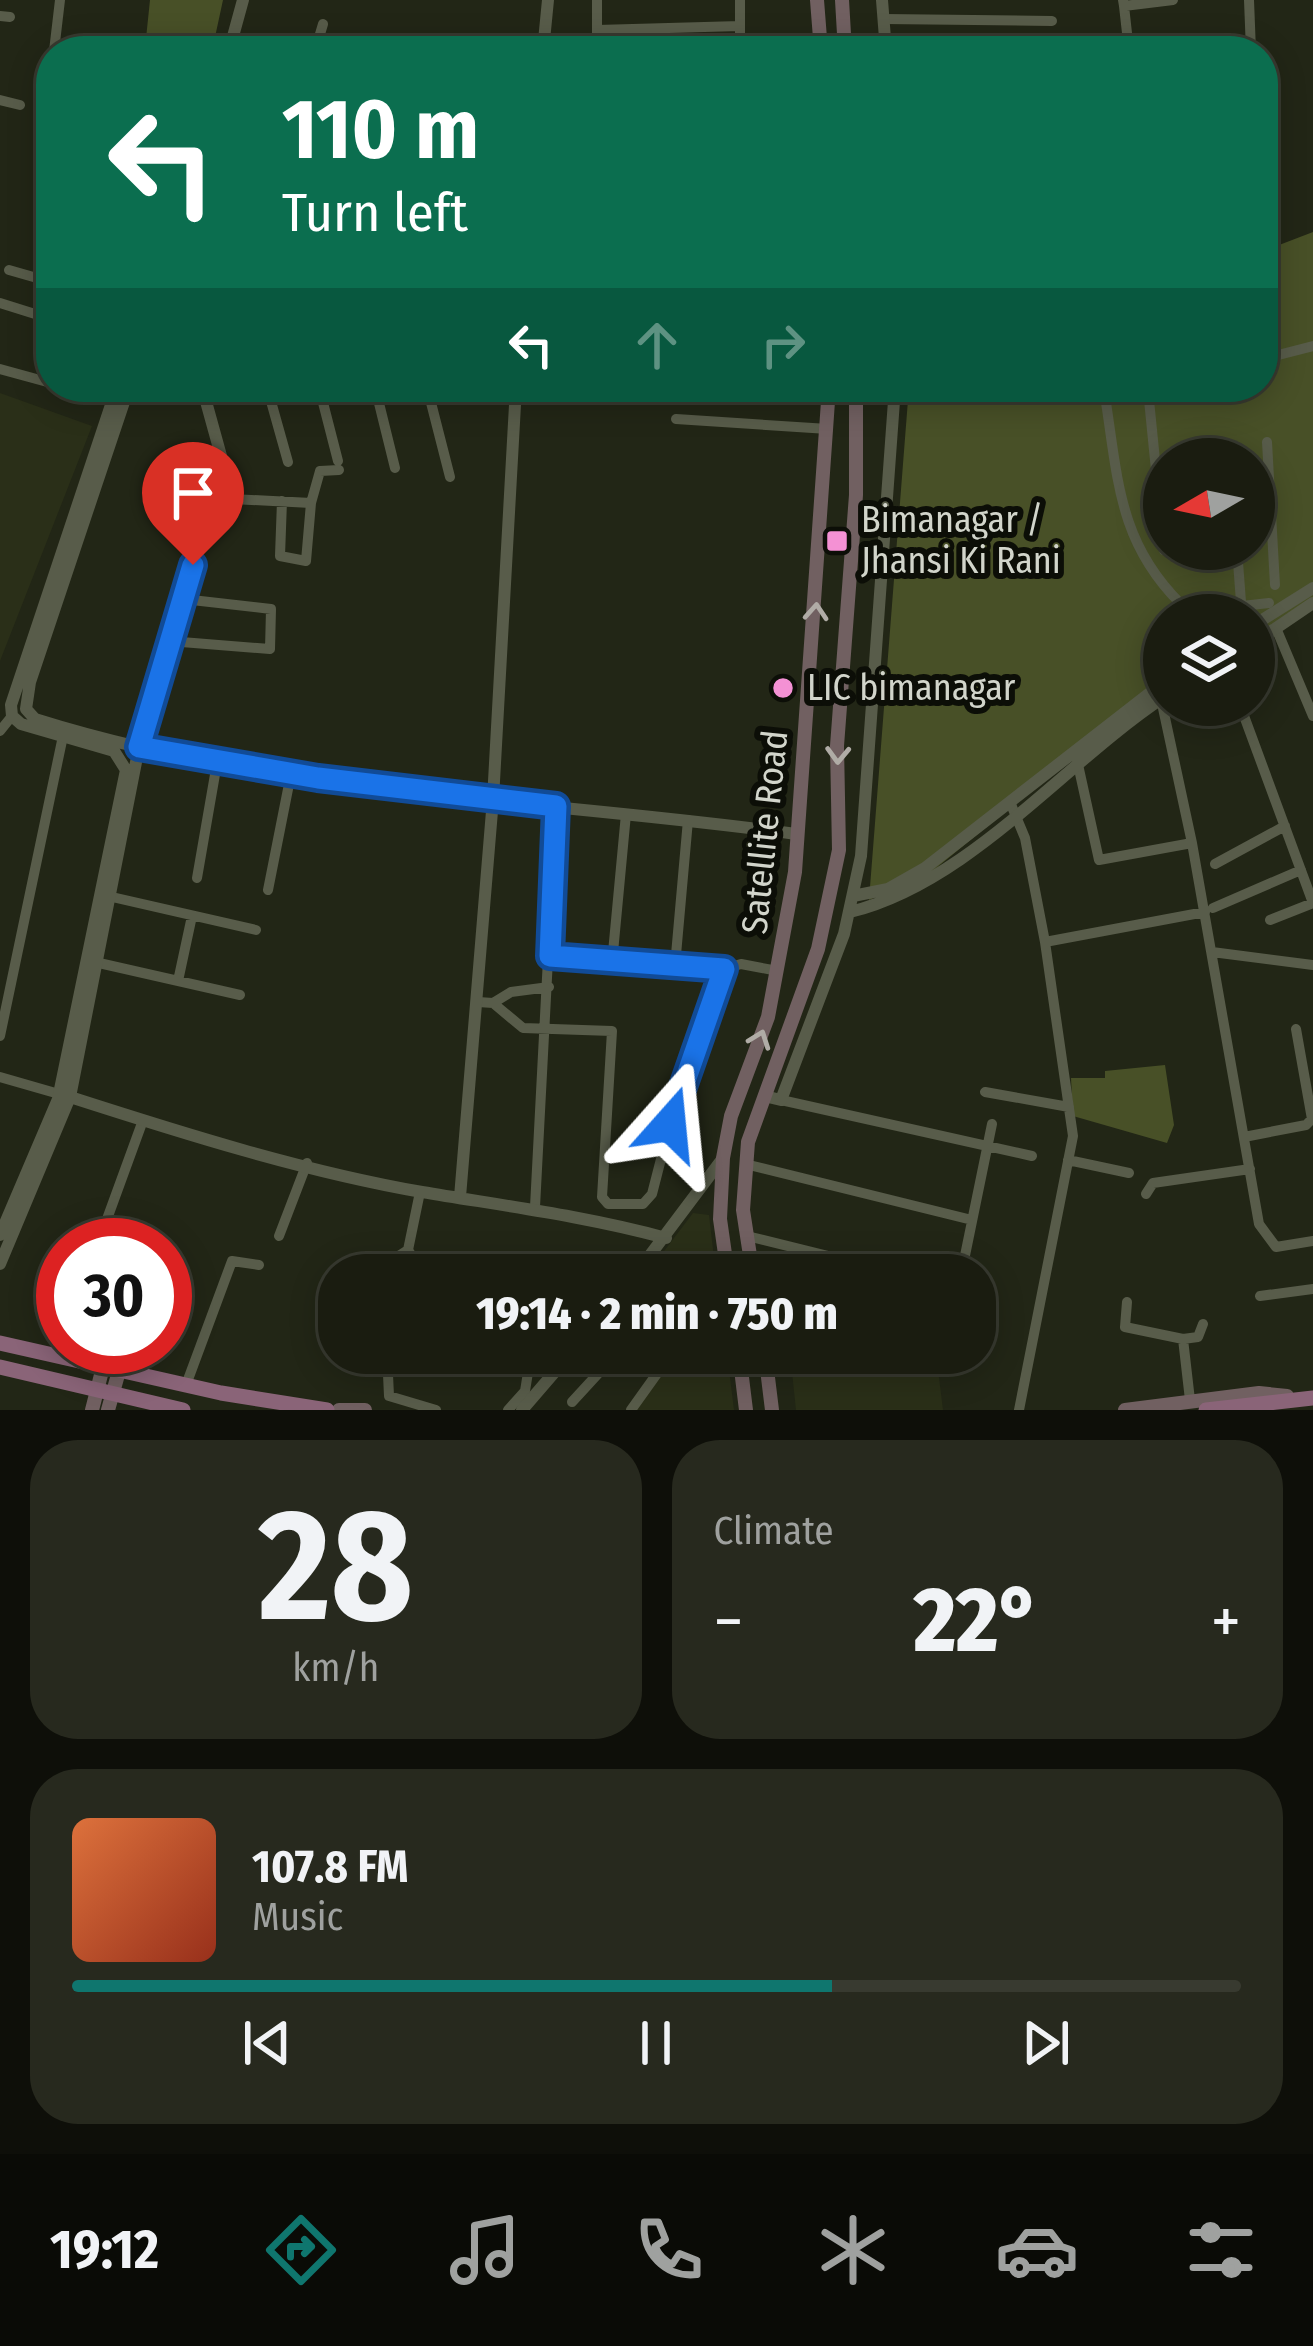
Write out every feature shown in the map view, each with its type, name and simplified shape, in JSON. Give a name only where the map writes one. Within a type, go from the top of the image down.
[{"type":"main road","points":[[817,0],[820,36]]},
{"type":"main road","points":[[842,0],[844,36]]},
{"type":"main road","name":"Satellite Road","points":[[725,1254],[720,1219],[723,1158],[731,1116],[778,971],[796,834],[829,402]]},
{"type":"main road","name":"Satellite Road","points":[[750,1254],[745,1164],[764,1096],[818,949],[838,849],[837,746],[856,495],[856,402]]},
{"type":"main road","points":[[0,1343],[36,1351]]},
{"type":"main road","points":[[0,1367],[106,1399],[183,1410]]},
{"type":"main road","points":[[134,1374],[327,1410]]},
{"type":"main road","points":[[742,1374],[746,1407]]},
{"type":"main road","points":[[768,1374],[772,1406]]},
{"type":"main road","points":[[1125,1410],[1259,1393],[1310,1398]]},
{"type":"main road","points":[[1206,1410],[1310,1398]]},
{"type":"main road","points":[[92,1410],[106,1399]]},
{"type":"main road","points":[[339,1410],[365,1410]]},
{"type":"street","points":[[56,36],[60,0]]},
{"type":"street","points":[[236,36],[246,0]]},
{"type":"street","points":[[544,36],[548,0]]},
{"type":"street","points":[[597,0],[597,36]]},
{"type":"street","points":[[740,0],[740,36]]},
{"type":"street","points":[[883,0],[885,36]]},
{"type":"street","points":[[1127,36],[1124,3],[1173,0]]},
{"type":"street","points":[[1249,0],[1250,36]]},
{"type":"street","points":[[884,19],[1052,21]]},
{"type":"street","points":[[319,36],[323,24]]},
{"type":"street","points":[[597,30],[740,26]]},
{"type":"street","points":[[0,100],[20,105]]},
{"type":"street","points":[[9,270],[36,278]]},
{"type":"street","points":[[0,304],[36,315]]},
{"type":"street","points":[[1278,355],[1313,346]]},
{"type":"street","points":[[0,369],[36,379]]},
{"type":"street","points":[[26,709],[29,682],[113,402]]},
{"type":"street","points":[[0,731],[12,716],[123,402]]},
{"type":"street","points":[[0,1264],[65,1095],[99,963],[139,747],[223,463],[206,402]]},
{"type":"street","points":[[271,402],[288,462]]},
{"type":"street","points":[[282,501],[280,556],[300,562],[308,557],[310,503],[320,471],[338,465],[323,402]]},
{"type":"street","points":[[379,402],[395,467]]},
{"type":"street","points":[[432,402],[450,477]]},
{"type":"street","points":[[460,1197],[485,1002],[515,402]]},
{"type":"street","points":[[781,1100],[850,912],[861,850],[893,402]]},
{"type":"street","points":[[1107,402],[1124,519],[1152,575],[1171,594]]},
{"type":"street","points":[[1154,402],[1156,438]]},
{"type":"street","points":[[676,419],[828,429]]},
{"type":"street","points":[[213,498],[310,503]]},
{"type":"street","points":[[1274,570],[1275,585]]},
{"type":"street","points":[[1275,612],[1313,588]]},
{"type":"street","points":[[169,640],[270,650],[271,609],[183,599]]},
{"type":"street","points":[[1313,603],[1276,628],[1313,716]]},
{"type":"street","points":[[850,912],[914,891],[1143,699]]},
{"type":"street","points":[[12,716],[26,709]]},
{"type":"street","points":[[26,709],[35,718],[218,763],[796,834]]},
{"type":"street","points":[[853,896],[902,882],[1143,712]]},
{"type":"street","points":[[0,1234],[65,1095],[126,770],[114,751],[21,724],[12,716]]},
{"type":"street","points":[[1168,726],[1209,910],[1212,952],[1259,1224],[1276,1247],[1313,1241]]},
{"type":"street","points":[[1248,726],[1313,903],[1270,920]]},
{"type":"street","points":[[0,1036],[63,736]]},
{"type":"street","points":[[122,760],[139,747]]},
{"type":"street","points":[[1077,760],[1099,860],[1192,843]]},
{"type":"street","points":[[197,878],[218,763]]},
{"type":"street","points":[[268,890],[291,774]]},
{"type":"street","points":[[536,1208],[556,806]]},
{"type":"street","points":[[1012,807],[1045,942],[1073,1136],[1019,1410]]},
{"type":"street","points":[[613,963],[626,814]]},
{"type":"street","points":[[675,966],[688,820]]},
{"type":"street","points":[[1215,864],[1285,826]]},
{"type":"street","points":[[838,849],[861,850]]},
{"type":"street","points":[[1045,942],[1209,910],[1301,870]]},
{"type":"street","points":[[112,897],[256,931]]},
{"type":"street","points":[[178,981],[192,916]]},
{"type":"street","points":[[1212,952],[1313,964]]},
{"type":"street","points":[[550,956],[724,969],[741,964],[778,971]]},
{"type":"street","points":[[99,963],[240,995]]},
{"type":"street","points":[[485,1002],[523,1028],[612,1031],[603,1202],[648,1203],[724,969]]},
{"type":"street","points":[[485,1002],[549,987]]},
{"type":"street","points":[[1244,1137],[1306,1125],[1312,1119],[1296,1029]]},
{"type":"street","points":[[0,1077],[142,1123],[420,1192],[536,1208],[666,1238]]},
{"type":"street","points":[[985,1093],[1070,1107]]},
{"type":"street","points":[[764,1096],[1032,1156]]},
{"type":"street","points":[[108,1218],[142,1123]]},
{"type":"street","points":[[965,1254],[992,1124]]},
{"type":"street","points":[[653,1254],[723,1158]]},
{"type":"street","points":[[1068,1160],[1129,1173]]},
{"type":"street","points":[[279,1236],[307,1163]]},
{"type":"street","points":[[745,1164],[972,1220]]},
{"type":"street","points":[[1146,1194],[1153,1183],[1250,1169]]},
{"type":"street","points":[[411,1254],[420,1192]]},
{"type":"street","points":[[692,1206],[710,1204],[720,1219]]},
{"type":"street","points":[[747,1235],[822,1254]]},
{"type":"street","points":[[402,1254],[408,1250]]},
{"type":"street","points":[[186,1385],[232,1261],[260,1264]]},
{"type":"street","points":[[1260,1296],[1313,1288]]},
{"type":"street","points":[[1126,1302],[1125,1327],[1183,1339],[1198,1336],[1203,1324]]},
{"type":"street","points":[[1183,1339],[1190,1400]]},
{"type":"street","points":[[388,1374],[389,1396],[436,1410]]},
{"type":"street","points":[[508,1410],[526,1388],[528,1374]]},
{"type":"street","points":[[522,1410],[553,1374]]},
{"type":"street","points":[[572,1402],[598,1374]]},
{"type":"street","points":[[631,1410],[657,1374]]},
{"type":"shaded area","points":[[150,0],[223,0],[215,36],[146,36]]},
{"type":"shaded area","points":[[1313,232],[1313,600],[1275,624],[1275,594],[1143,594],[1143,706],[1109,727],[930,873],[869,900],[908,402],[1278,402],[1278,245]]},
{"type":"shaded area","points":[[0,393],[92,426],[0,661]]},
{"type":"shaded area","points":[[1165,1065],[1174,1125],[1167,1143],[1073,1116],[1071,1078],[1105,1078],[1105,1071]]},
{"type":"shaded area","points":[[693,1213],[709,1215],[714,1254],[662,1254]]},
{"type":"shaded area","points":[[660,1374],[730,1374],[734,1410],[635,1410]]},
{"type":"shaded area","points":[[792,1374],[939,1374],[943,1410],[796,1410]]},
{"type":"place","name":"Bimanagar / Jhansi Ki Rani","points":[[837,541]]},
{"type":"place","name":"LIC bimanagar","points":[[783,688]]},
{"type":"route","points":[[193,565],[139,747],[318,778],[556,806],[550,956],[724,969],[670,1124]]}]
